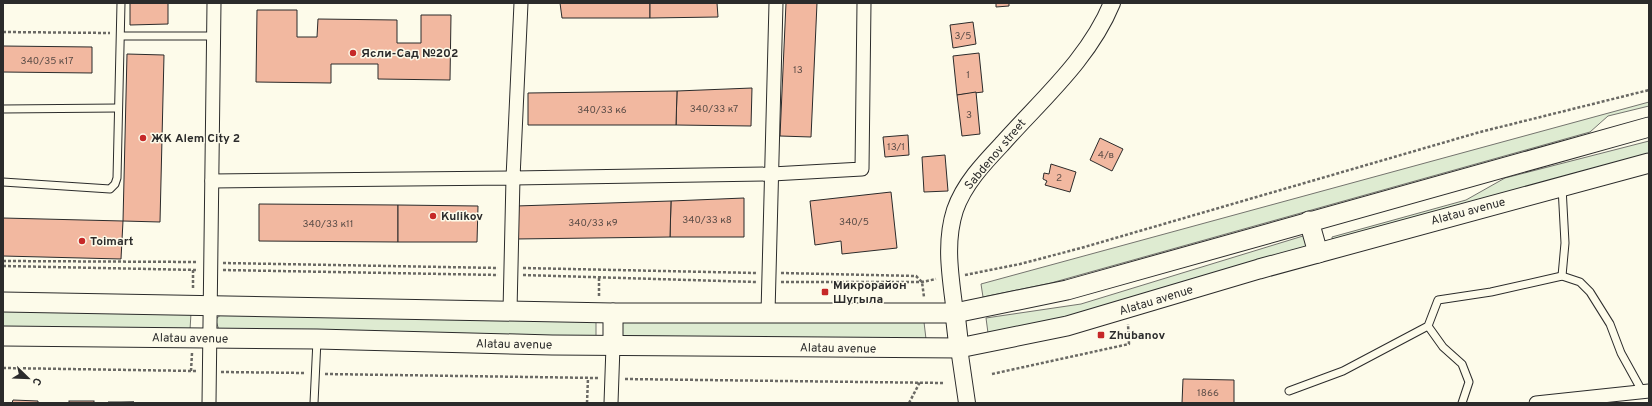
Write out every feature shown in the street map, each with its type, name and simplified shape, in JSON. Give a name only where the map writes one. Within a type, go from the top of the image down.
[{"type":"main road","points":[[3,302],[613,313],[955,313],[1067,290],[1649,127]]},
{"type":"main road","name":"Alatau avenue","points":[[3,336],[317,339],[613,346],[959,348],[1067,326],[1318,253],[1649,163]]},
{"type":"main road","points":[[1309,221],[1318,253]]},
{"type":"main road","points":[[613,313],[613,346]]},
{"type":"main road","name":"Sabdenov street","points":[[955,313],[959,348]]},
{"type":"street","points":[[209,403],[214,3]]},
{"type":"street","points":[[510,311],[513,178],[521,3]]},
{"type":"street","points":[[768,313],[776,3]]},
{"type":"street","points":[[212,181],[772,174],[862,169],[864,3]]},
{"type":"street","name":"Sabdenov street","points":[[955,313],[949,261],[950,240],[955,211],[966,187],[994,153],[1080,60],[1105,21],[1112,3]]},
{"type":"street","points":[[611,403],[613,346]]},
{"type":"street","name":"Sabdenov street","points":[[959,348],[966,403]]},
{"type":"street","points":[[1536,403],[1646,391]]},
{"type":"lane","points":[[3,182],[110,189],[115,184],[117,178],[121,3]]},
{"type":"lane","points":[[120,36],[214,36]]},
{"type":"lane","points":[[3,109],[118,108]]},
{"type":"lane","points":[[1562,186],[1565,243],[1562,276]]},
{"type":"lane","points":[[1289,390],[1343,371],[1428,326],[1438,300],[1492,292],[1562,276],[1580,282],[1590,292],[1610,324],[1621,353],[1646,391]]},
{"type":"lane","points":[[1428,326],[1443,347],[1462,364],[1469,382],[1462,403]]},
{"type":"lane","points":[[314,403],[317,339]]},
{"type":"path","points":[[3,32],[111,33],[120,36]]},
{"type":"path","points":[[962,276],[1020,264],[1081,248],[1480,132],[1649,90]]},
{"type":"path","points":[[3,261],[922,282],[942,278]]},
{"type":"path","points":[[3,266],[193,270],[211,266],[510,272],[599,277],[770,278],[916,276],[922,282],[924,298]]},
{"type":"path","points":[[193,270],[193,297]]},
{"type":"path","points":[[599,277],[599,301]]},
{"type":"path","points":[[992,374],[1129,344],[1128,325],[1135,323]]},
{"type":"path","points":[[191,371],[192,347]]},
{"type":"path","points":[[3,368],[612,379],[944,382]]},
{"type":"path","points":[[587,403],[588,378]]},
{"type":"path","points":[[909,403],[920,382]]},
{"type":"green space","points":[[1649,102],[1649,106],[1608,116],[1590,132],[1051,283],[983,297],[981,284]]},
{"type":"green space","points":[[1649,141],[1649,154],[1333,245],[1332,237],[1466,200],[1505,178]]},
{"type":"green space","points":[[1303,236],[1306,239],[1308,246],[1304,251],[1081,316],[988,333],[986,318],[1081,304]]},
{"type":"green space","points":[[3,310],[191,313],[190,330],[3,327]]},
{"type":"green space","points":[[222,314],[596,321],[596,337],[219,330],[216,321]]},
{"type":"green space","points":[[623,321],[924,322],[926,339],[623,336],[620,334],[621,324]]},
{"type":"building","points":[[130,3],[168,3],[168,24],[130,25]]},
{"type":"building","points":[[560,3],[650,3],[650,18],[562,18]]},
{"type":"building","points":[[650,3],[717,3],[718,17],[650,18]]},
{"type":"building","points":[[786,3],[817,3],[811,137],[780,136]]},
{"type":"building","points":[[996,3],[1009,3],[1009,6],[996,7]]},
{"type":"building","name":"Ясли-Сад №202","points":[[257,10],[297,10],[297,37],[317,37],[318,19],[397,20],[397,43],[421,43],[421,15],[451,15],[450,80],[378,79],[378,64],[331,64],[331,83],[256,82]]},
{"type":"building","points":[[973,22],[976,44],[953,48],[950,25]]},
{"type":"building","points":[[3,46],[92,47],[92,73],[3,72]]},
{"type":"building","points":[[979,53],[983,92],[957,95],[953,56]]},
{"type":"building","name":"ЖК Alem City 2","points":[[127,54],[164,55],[160,222],[123,221]]},
{"type":"building","points":[[752,88],[751,126],[676,125],[677,91]]},
{"type":"building","points":[[677,91],[676,125],[528,125],[528,93]]},
{"type":"building","points":[[976,92],[980,134],[962,136],[957,95]]},
{"type":"building","points":[[908,135],[909,155],[885,157],[883,137]]},
{"type":"building","points":[[1100,138],[1123,149],[1112,171],[1090,160]]},
{"type":"building","points":[[945,155],[948,191],[924,192],[922,157]]},
{"type":"building","points":[[1051,164],[1076,172],[1070,192],[1045,185],[1047,181],[1043,179],[1044,173],[1049,174]]},
{"type":"building","points":[[891,192],[897,248],[842,254],[841,241],[815,245],[810,201]]},
{"type":"building","points":[[744,198],[744,237],[670,237],[671,201]]},
{"type":"building","points":[[671,201],[670,237],[515,239],[516,206]]},
{"type":"building","points":[[259,204],[398,205],[398,242],[259,241]]},
{"type":"building","points":[[398,205],[478,206],[477,242],[398,242]]},
{"type":"building","points":[[3,218],[123,221],[121,259],[3,256]]},
{"type":"building","points":[[1183,379],[1234,380],[1234,403],[1182,403]]},
{"type":"building","points":[[13,400],[38,401],[38,403],[12,403]]},
{"type":"building","points":[[69,401],[94,401],[94,403],[69,403]]},
{"type":"building","points":[[108,402],[134,402],[108,403]]},
{"type":"place","name":"Ясли-Сад №202","points":[[353,53]]},
{"type":"place","name":"ЖК Alem City 2","points":[[143,138]]},
{"type":"place","name":"Kulikov","points":[[433,216]]},
{"type":"place","name":"Toimart","points":[[82,241]]},
{"type":"place","name":"Микрорайон Шугыла","points":[[825,292]]},
{"type":"place","name":"Zhubanov","points":[[1101,335]]}]
